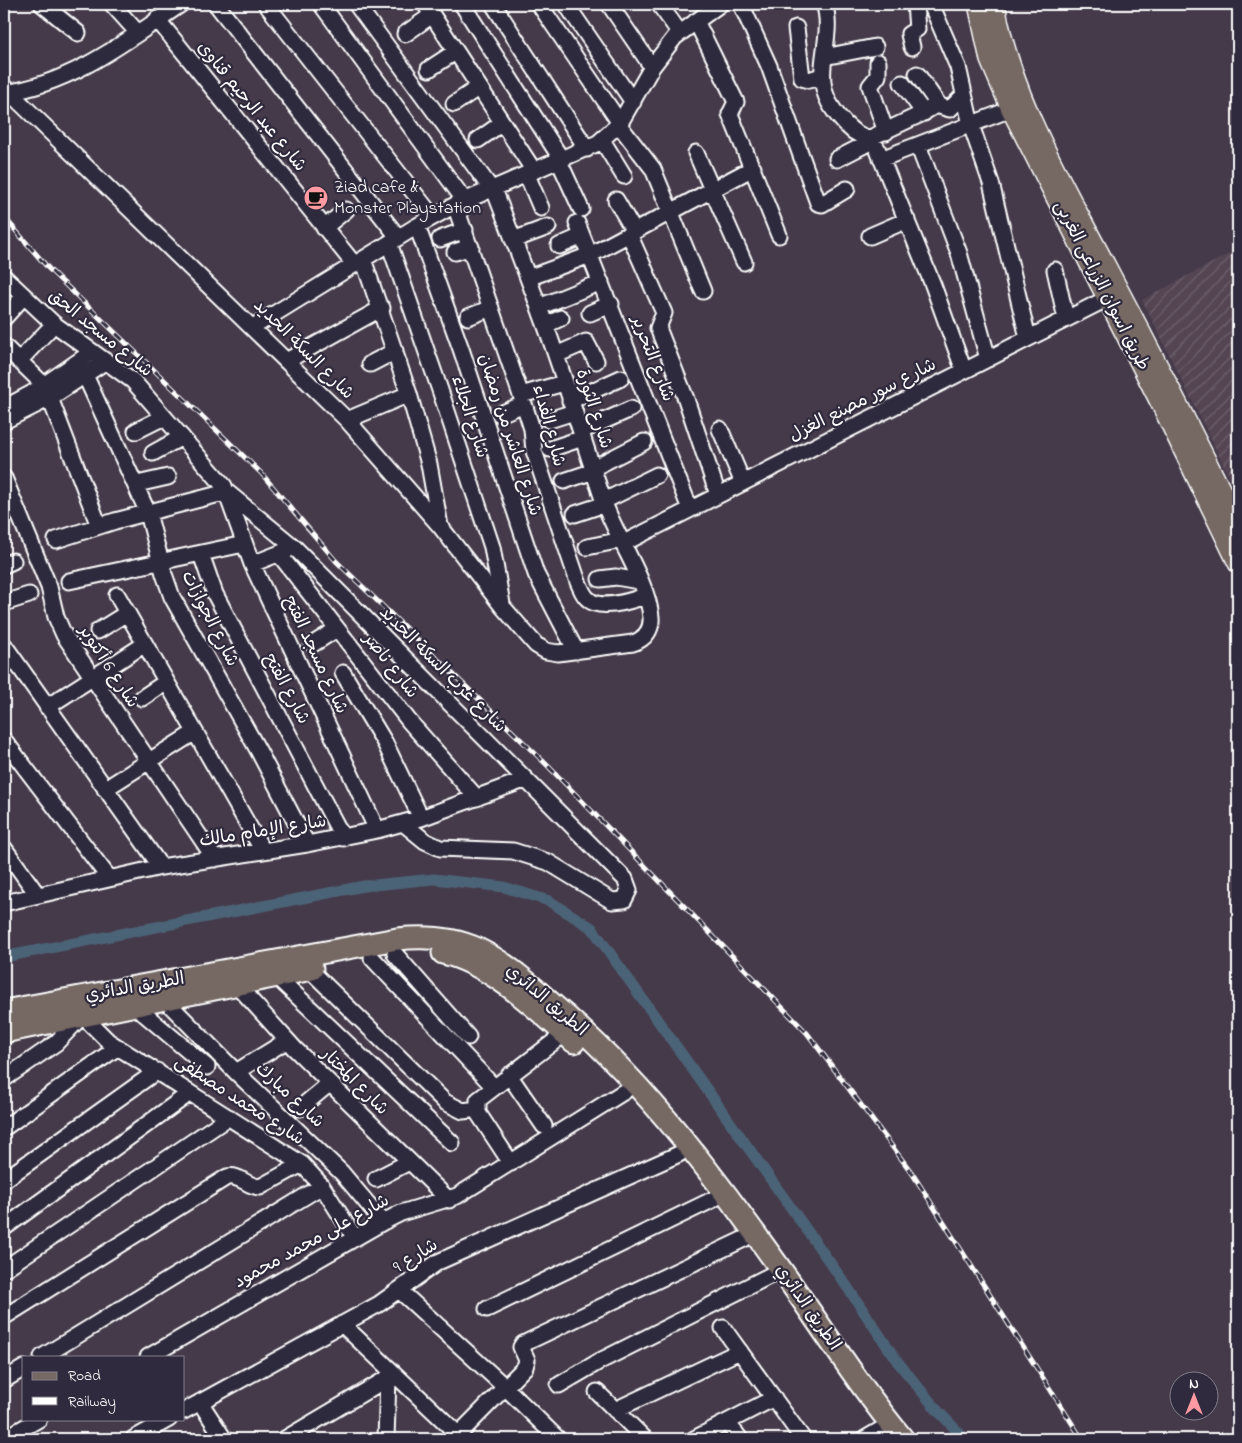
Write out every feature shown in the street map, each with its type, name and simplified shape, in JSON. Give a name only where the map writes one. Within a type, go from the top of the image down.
[{"type":"highway","name":"الطريق الدائري","points":[[4,1012],[201,984],[410,938],[451,940],[489,955],[533,986],[574,1023],[622,1069],[661,1112],[725,1193],[903,1439]]},
{"type":"highway","name":"الطريق الدائري","points":[[4,1032],[165,1000],[201,984],[237,985],[372,958],[423,951],[445,954],[465,960],[490,974],[564,1034],[625,1091],[679,1154],[771,1275],[879,1436]]},
{"type":"main road","name":"طريق اسوان الزراعى الغربى","points":[[978,4],[998,57],[1011,110],[1113,295],[1222,511],[1238,563]]},
{"type":"main road","name":"طريق اسوان الزراعى الغربى","points":[[995,4],[998,57],[1019,91],[1069,195],[1113,295]]},
{"type":"main road","name":"طريق اسوان الزراعى الغربى","points":[[1222,511],[1238,525]]},
{"type":"street","points":[[42,4],[78,33]]},
{"type":"street","points":[[112,4],[138,33]]},
{"type":"street","name":"شارع الجلاء","points":[[216,4],[393,240],[492,547],[502,606]]},
{"type":"street","points":[[266,4],[433,217]]},
{"type":"street","name":"شارع الفداء","points":[[320,4],[460,203],[465,230],[523,400],[532,430],[534,451],[561,537],[586,598],[593,603],[602,605],[622,603],[645,596]]},
{"type":"street","name":"شارع الثورة","points":[[356,4],[493,189],[546,325],[604,502],[623,541],[645,596],[651,624],[643,639],[633,643],[576,651]]},
{"type":"street","name":"شارع التحرير","points":[[462,4],[561,161],[590,255],[611,304],[690,509]]},
{"type":"street","points":[[493,4],[587,149]]},
{"type":"street","points":[[539,4],[620,124],[647,160],[703,291]]},
{"type":"street","points":[[566,4],[632,102]]},
{"type":"street","points":[[609,4],[652,67]]},
{"type":"street","points":[[659,4],[680,34]]},
{"type":"street","points":[[740,4],[769,66],[818,203],[822,204],[847,189]]},
{"type":"street","points":[[912,47],[909,34],[917,29],[915,4]]},
{"type":"street","points":[[929,4],[954,55],[971,125],[991,183],[1028,338]]},
{"type":"street","points":[[6,91],[32,88],[70,73],[106,55],[175,5]]},
{"type":"street","points":[[253,327],[433,217],[460,203],[561,161],[602,140],[620,124],[652,67],[680,34],[713,6]]},
{"type":"street","points":[[830,6],[822,76],[827,98],[839,116],[852,130],[870,140],[881,159],[907,220],[964,371]]},
{"type":"street","points":[[405,34],[429,9],[502,123],[531,173],[542,208]]},
{"type":"street","name":"شارع عبد الرحيم قناوى","points":[[157,19],[324,228],[359,261],[382,308],[409,394],[429,464],[440,526]]},
{"type":"street","points":[[696,21],[736,101],[736,106],[730,114],[754,168],[779,236]]},
{"type":"street","points":[[796,28],[802,78],[809,80],[822,76]]},
{"type":"street","points":[[824,56],[875,47]]},
{"type":"street","points":[[429,70],[455,52]]},
{"type":"street","points":[[878,62],[878,76],[870,86],[886,132]]},
{"type":"street","points":[[917,74],[938,104],[950,109],[964,95]]},
{"type":"street","points":[[902,84],[924,113]]},
{"type":"street","points":[[454,104],[479,87]]},
{"type":"street","name":"شارع السكة الحديد","points":[[6,91],[288,360],[347,420],[440,526],[502,606],[536,645],[546,652],[576,651]]},
{"type":"street","points":[[838,160],[870,140],[938,104]]},
{"type":"street","points":[[881,159],[1011,110]]},
{"type":"street","points":[[478,140],[502,123]]},
{"type":"street","points":[[602,140],[624,176]]},
{"type":"street","points":[[918,145],[960,252],[988,359]]},
{"type":"street","points":[[696,153],[744,262]]},
{"type":"street","points":[[528,278],[590,255],[754,168]]},
{"type":"street","points":[[616,200],[632,233],[664,313],[658,328],[686,399],[718,495]]},
{"type":"street","points":[[324,228],[346,210]]},
{"type":"street","points":[[870,236],[907,220]]},
{"type":"street","points":[[559,246],[580,222]]},
{"type":"street","name":"شارع العاشر من رمضان","points":[[417,226],[461,349],[536,574],[576,651]]},
{"type":"street","points":[[513,240],[548,227]]},
{"type":"street","points":[[440,238],[465,230]]},
{"type":"street","points":[[455,252],[471,247]]},
{"type":"street","points":[[1055,270],[1066,319]]},
{"type":"street","name":"شارع مسجد الحق","points":[[4,278],[54,324],[133,382],[218,478],[227,492]]},
{"type":"street","points":[[539,307],[601,282]]},
{"type":"street","name":"شارع سور مصنع الغزل","points":[[586,547],[623,541],[690,509],[1113,295]]},
{"type":"street","points":[[4,318],[24,296]]},
{"type":"street","points":[[590,313],[611,304]]},
{"type":"street","points":[[288,360],[382,308]]},
{"type":"street","points":[[468,317],[491,308]]},
{"type":"street","points":[[546,325],[561,318]]},
{"type":"street","points":[[19,361],[54,324]]},
{"type":"street","points":[[556,355],[584,342],[588,344],[596,361]]},
{"type":"street","points":[[4,346],[47,391],[99,526]]},
{"type":"street","points":[[370,364],[395,351]]},
{"type":"street","points":[[4,421],[47,391],[92,352]]},
{"type":"street","points":[[4,408],[85,375],[106,361]]},
{"type":"street","name":"شارع الجوازات","points":[[85,375],[137,484],[148,513],[161,563],[178,608],[258,750],[307,844]]},
{"type":"street","points":[[549,420],[621,378]]},
{"type":"street","points":[[500,414],[523,400],[564,383]]},
{"type":"street","points":[[347,420],[409,394]]},
{"type":"street","points":[[550,449],[582,435],[631,409]]},
{"type":"street","points":[[136,431],[164,417]]},
{"type":"street","points":[[720,429],[743,483]]},
{"type":"street","points":[[153,453],[182,437]]},
{"type":"street","points":[[564,480],[594,470],[644,442]]},
{"type":"street","points":[[575,514],[604,502],[657,475]]},
{"type":"street","name":"شارع 6 أكتوبر","points":[[4,478],[49,587],[60,626],[215,859]]},
{"type":"street","points":[[137,484],[168,478]]},
{"type":"street","points":[[56,540],[99,526],[227,492]]},
{"type":"street","name":"شارع مسجد الفتح","points":[[227,492],[252,564],[376,830]]},
{"type":"street","name":"شارع غرب السكة الحديد","points":[[227,492],[294,548],[625,879],[628,884],[628,896],[618,902],[612,901],[565,870],[548,862],[513,851],[440,848],[425,841],[403,823]]},
{"type":"street","points":[[69,581],[244,544]]},
{"type":"street","points":[[252,564],[294,548]]},
{"type":"street","name":"شارع الفتح","points":[[201,554],[215,594],[343,838]]},
{"type":"street","name":"شارع ناصر","points":[[279,554],[409,722],[477,798]]},
{"type":"street","points":[[600,579],[616,577],[639,581]]},
{"type":"street","points":[[4,603],[29,595]]},
{"type":"street","points":[[117,595],[263,851]]},
{"type":"street","points":[[98,632],[128,612]]},
{"type":"street","points":[[313,644],[337,629]]},
{"type":"street","points":[[47,707],[145,644]]},
{"type":"street","points":[[4,645],[161,868]]},
{"type":"street","points":[[343,673],[385,743],[422,818]]},
{"type":"street","points":[[142,698],[166,682]]},
{"type":"street","points":[[105,789],[195,732]]},
{"type":"street","points":[[4,740],[109,878]]},
{"type":"street","name":"شارع الإمام مالك","points":[[4,903],[37,894],[161,868],[343,838],[422,818],[524,780]]},
{"type":"street","points":[[6,856],[37,894]]},
{"type":"street","points":[[395,954],[468,1037]]},
{"type":"street","points":[[372,958],[494,1087]]},
{"type":"street","points":[[310,970],[445,1102],[463,1111],[477,1109]]},
{"type":"street","points":[[276,977],[452,1143]]},
{"type":"street","name":"شارع المختار","points":[[237,985],[286,1041],[449,1200]]},
{"type":"street","name":"شارع مبارك","points":[[165,1000],[236,1072],[342,1173],[382,1222]]},
{"type":"street","points":[[135,1006],[207,1067]]},
{"type":"street","points":[[4,1079],[56,1043],[82,1016]]},
{"type":"street","name":"شارع محمد مصطفى","points":[[82,1016],[99,1033],[118,1047],[302,1164],[322,1186],[355,1238]]},
{"type":"street","points":[[511,1162],[477,1109],[478,1100],[564,1034]]},
{"type":"street","points":[[236,1072],[286,1041]]},
{"type":"street","points":[[4,1128],[118,1047]]},
{"type":"street","points":[[4,1180],[157,1071]]},
{"type":"street","points":[[509,1075],[544,1126]]},
{"type":"street","points":[[300,1108],[329,1084]]},
{"type":"street","name":"شارع على محمد محمود","points":[[150,1356],[382,1222],[411,1210],[449,1200],[625,1091]]},
{"type":"street","points":[[4,1228],[190,1093]]},
{"type":"street","points":[[4,1269],[229,1117]]},
{"type":"street","name":"شارع 9","points":[[185,1410],[379,1304],[438,1262],[679,1154]]},
{"type":"street","points":[[376,1179],[409,1162]]},
{"type":"street","points":[[4,1317],[227,1177],[234,1176],[260,1187],[302,1164]]},
{"type":"street","points":[[44,1356],[322,1186]]},
{"type":"street","points":[[487,1308],[714,1199]]},
{"type":"street","points":[[342,1324],[390,1376],[456,1436],[527,1364],[521,1347],[523,1344],[744,1239]]},
{"type":"street","points":[[559,1384],[614,1354],[771,1275]]},
{"type":"street","points":[[399,1290],[506,1387],[558,1439]]},
{"type":"street","points":[[723,1328],[803,1439]]},
{"type":"street","points":[[615,1410],[740,1351]]},
{"type":"street","points":[[4,1380],[22,1369]]},
{"type":"street","points":[[285,1439],[390,1376]]},
{"type":"street","points":[[386,1439],[390,1376]]},
{"type":"street","points":[[597,1392],[645,1439]]},
{"type":"street","points":[[694,1439],[774,1398]]},
{"type":"street","points":[[200,1402],[224,1439]]},
{"type":"street","points":[[4,1439],[37,1420]]},
{"type":"street","points":[[133,1439],[150,1435],[168,1420]]},
{"type":"street","points":[[727,1422],[740,1439]]},
{"type":"shaded area","points":[[1238,249],[1238,494],[1142,300]]},
{"type":"waterway","points":[[4,957],[364,886],[434,879],[504,887],[549,901],[592,928],[848,1288],[897,1361],[937,1410],[965,1439]]},
{"type":"railway","points":[[4,217],[49,269],[261,473],[336,561],[547,765],[807,1033],[912,1173],[1082,1439]]},
{"type":"place","name":"Ziad cafe & Monster Playstation","points":[[316,198]]}]
